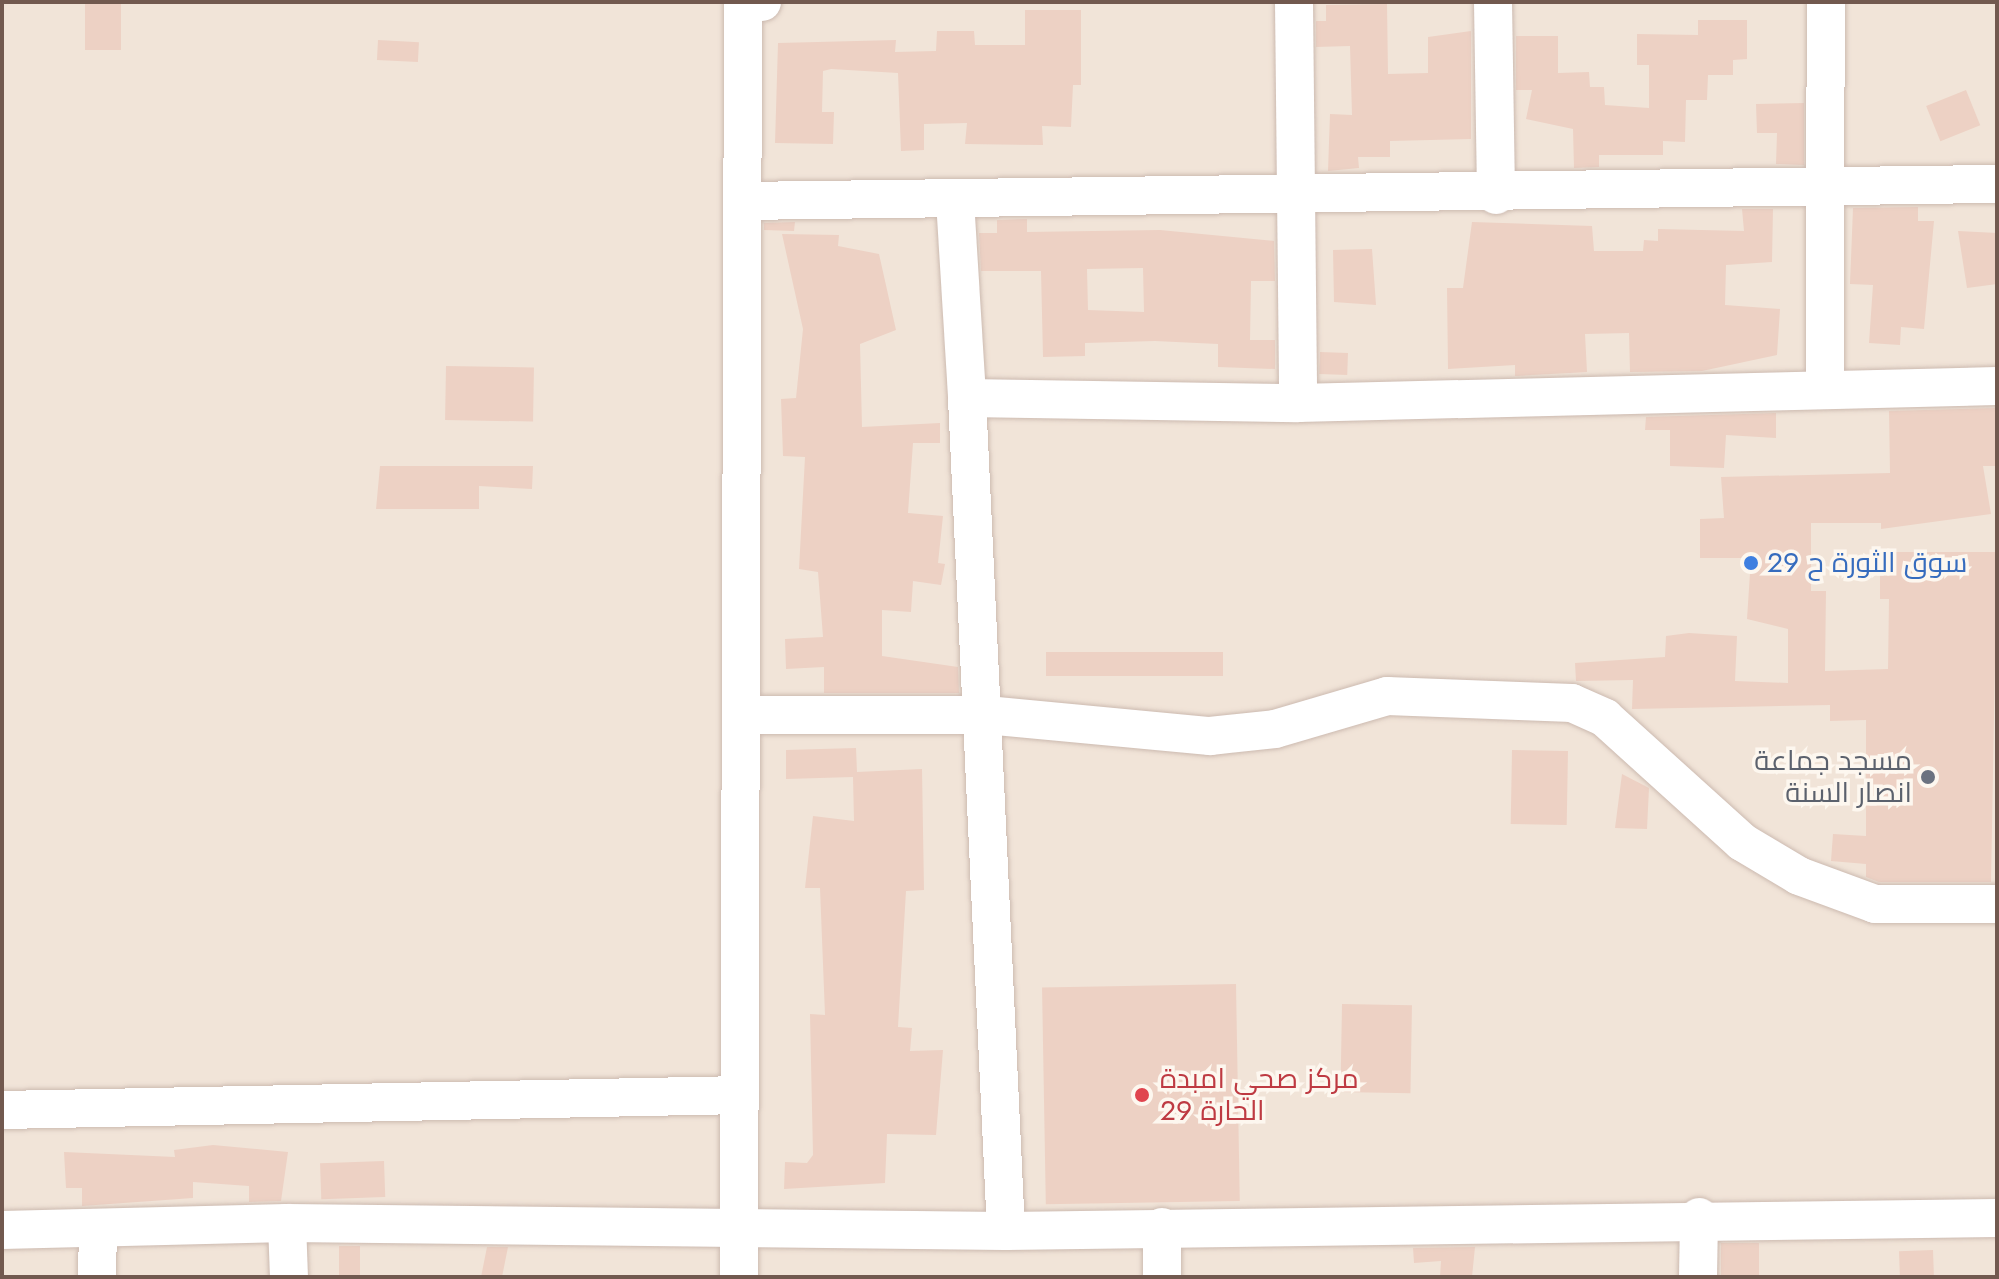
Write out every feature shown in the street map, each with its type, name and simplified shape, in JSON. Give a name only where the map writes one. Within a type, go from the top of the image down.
[{"type":"street","points":[[739,1277],[743,2],[762,2]]},
{"type":"street","points":[[1294,2],[1293,195],[1298,403]]},
{"type":"street","points":[[1493,2],[1496,195]]},
{"type":"street","points":[[1825,389],[1826,2]]},
{"type":"street","points":[[742,201],[1496,195],[1997,184]]},
{"type":"street","points":[[955,200],[986,715],[1006,1231]]},
{"type":"street","points":[[967,398],[1298,403],[1997,386]]},
{"type":"street","points":[[741,715],[986,715],[1210,736],[1275,729],[1387,696],[1572,703],[1605,718],[1742,842],[1799,876],[1875,904],[1997,904]]},
{"type":"street","points":[[2,1110],[740,1095]]},
{"type":"street","points":[[1698,1277],[1699,1217]]},
{"type":"street","points":[[2,1230],[287,1223],[1006,1231],[1699,1217],[1997,1218]]},
{"type":"street","points":[[287,1223],[289,1277]]},
{"type":"street","points":[[1162,1227],[1162,1277]]},
{"type":"street","points":[[97,1277],[98,1230]]},
{"type":"shaded area","points":[[2,2],[1997,2],[1997,1277],[2,1277]]},
{"type":"building","points":[[85,2],[121,2],[121,50],[85,50]]},
{"type":"building","points":[[1387,4],[1388,74],[1428,73],[1428,37],[1471,31],[1471,139],[1390,141],[1390,157],[1358,157],[1359,168],[1328,171],[1330,114],[1352,115],[1350,46],[1316,47],[1316,21],[1326,21],[1326,5]]},
{"type":"building","points":[[1025,10],[1081,10],[1081,85],[1073,85],[1071,127],[1042,126],[1043,145],[965,144],[967,123],[924,124],[924,150],[901,151],[898,73],[831,69],[823,71],[822,112],[834,112],[833,144],[775,143],[778,43],[896,40],[895,52],[936,51],[937,31],[974,31],[975,45],[1025,45]]},
{"type":"building","points":[[1698,20],[1747,20],[1747,59],[1733,60],[1733,75],[1708,75],[1707,100],[1686,100],[1685,142],[1663,141],[1663,155],[1599,155],[1599,167],[1574,168],[1573,129],[1526,119],[1532,90],[1516,90],[1516,36],[1558,36],[1558,73],[1589,72],[1590,87],[1604,87],[1605,105],[1649,108],[1649,65],[1637,65],[1637,34],[1698,35]]},
{"type":"building","points":[[378,40],[419,42],[418,62],[377,60]]},
{"type":"building","points":[[1966,90],[1980,125],[1940,141],[1926,106]]},
{"type":"building","points":[[1804,103],[1804,165],[1776,164],[1777,133],[1757,133],[1756,104]]},
{"type":"building","points":[[1918,207],[1918,221],[1934,221],[1924,329],[1901,327],[1900,345],[1869,343],[1873,285],[1850,284],[1853,208]]},
{"type":"building","points":[[1742,209],[1773,209],[1772,262],[1726,265],[1725,305],[1780,309],[1777,355],[1702,371],[1630,372],[1629,333],[1585,334],[1587,372],[1515,376],[1515,365],[1448,369],[1447,288],[1463,288],[1472,222],[1592,226],[1594,251],[1643,251],[1644,240],[1658,241],[1658,229],[1744,231]]},
{"type":"building","points":[[1027,219],[1027,232],[1160,230],[1274,241],[1275,281],[1251,281],[1250,340],[1275,340],[1275,369],[1218,367],[1218,344],[1155,341],[1085,343],[1085,356],[1043,357],[1041,271],[981,271],[979,233],[997,233],[997,220]],"holes":[[[1143,268],[1144,312],[1088,310],[1087,269]]]},
{"type":"building","points":[[795,222],[794,231],[764,230],[764,223]]},
{"type":"building","points":[[1958,231],[1997,233],[1997,284],[1967,288]]},
{"type":"building","points":[[782,234],[839,235],[838,246],[879,254],[896,330],[860,344],[862,427],[940,423],[940,443],[913,443],[908,513],[943,516],[938,563],[945,564],[941,585],[913,581],[911,612],[882,610],[882,656],[958,667],[959,693],[824,693],[824,667],[786,669],[785,639],[823,637],[818,572],[799,569],[805,457],[783,456],[781,399],[796,398],[803,329]]},
{"type":"building","points":[[1372,249],[1376,305],[1334,302],[1333,250]]},
{"type":"building","points":[[1320,352],[1348,353],[1347,375],[1319,374]]},
{"type":"building","points":[[446,366],[534,368],[533,422],[445,420]]},
{"type":"building","points":[[1997,408],[1997,466],[1983,466],[1991,514],[1881,529],[1881,523],[1811,523],[1811,591],[1826,591],[1825,671],[1888,669],[1889,599],[1880,599],[1880,552],[1997,552],[1991,882],[1879,882],[1866,877],[1866,864],[1831,861],[1833,834],[1866,836],[1866,720],[1830,721],[1830,705],[1632,709],[1633,680],[1576,681],[1575,663],[1665,657],[1666,636],[1689,633],[1737,636],[1735,681],[1788,683],[1788,629],[1747,619],[1751,558],[1700,558],[1700,519],[1724,518],[1721,477],[1890,473],[1889,411]]},
{"type":"building","points":[[1776,413],[1776,438],[1726,435],[1724,468],[1670,466],[1670,430],[1645,430],[1646,417]]},
{"type":"building","points":[[380,466],[533,466],[532,489],[479,486],[479,509],[376,509]]},
{"type":"building","points":[[1046,652],[1223,652],[1223,676],[1046,676]]},
{"type":"building","points":[[856,748],[857,772],[922,769],[924,890],[906,891],[898,1027],[912,1028],[910,1051],[943,1050],[936,1135],[887,1134],[885,1183],[784,1189],[785,1162],[807,1163],[813,1155],[810,1014],[825,1015],[820,888],[805,888],[813,816],[854,821],[853,777],[786,779],[786,750]]},
{"type":"building","points":[[1512,750],[1568,751],[1567,825],[1511,824]]},
{"type":"building","points":[[1622,774],[1649,788],[1647,829],[1615,828]]},
{"type":"building","name":"مركز صحي امبدة الحارة 29","points":[[1236,984],[1240,1201],[1046,1204],[1042,987]]},
{"type":"building","points":[[1342,1004],[1412,1005],[1410,1093],[1340,1092]]},
{"type":"building","points":[[213,1145],[288,1152],[281,1201],[249,1202],[249,1186],[193,1182],[193,1198],[82,1206],[82,1188],[66,1188],[64,1152],[175,1157],[174,1150]]},
{"type":"building","points":[[384,1161],[385,1197],[321,1199],[320,1163]]},
{"type":"building","points":[[1721,1243],[1759,1243],[1759,1277],[1721,1277]]},
{"type":"building","points":[[339,1246],[360,1246],[360,1277],[339,1277]]},
{"type":"building","points":[[487,1247],[508,1247],[502,1277],[481,1277]]},
{"type":"building","points":[[1475,1247],[1472,1277],[1440,1277],[1441,1261],[1414,1263],[1413,1248]]},
{"type":"building","points":[[1933,1250],[1934,1277],[1900,1277],[1899,1251]]},
{"type":"place","name":"سوق الثورة ح 29","points":[[1751,563]]},
{"type":"place","name":"مسجد جماعة انصار السنة","points":[[1928,777]]},
{"type":"place","name":"مركز صحي امبدة الحارة 29","points":[[1142,1095]]}]
